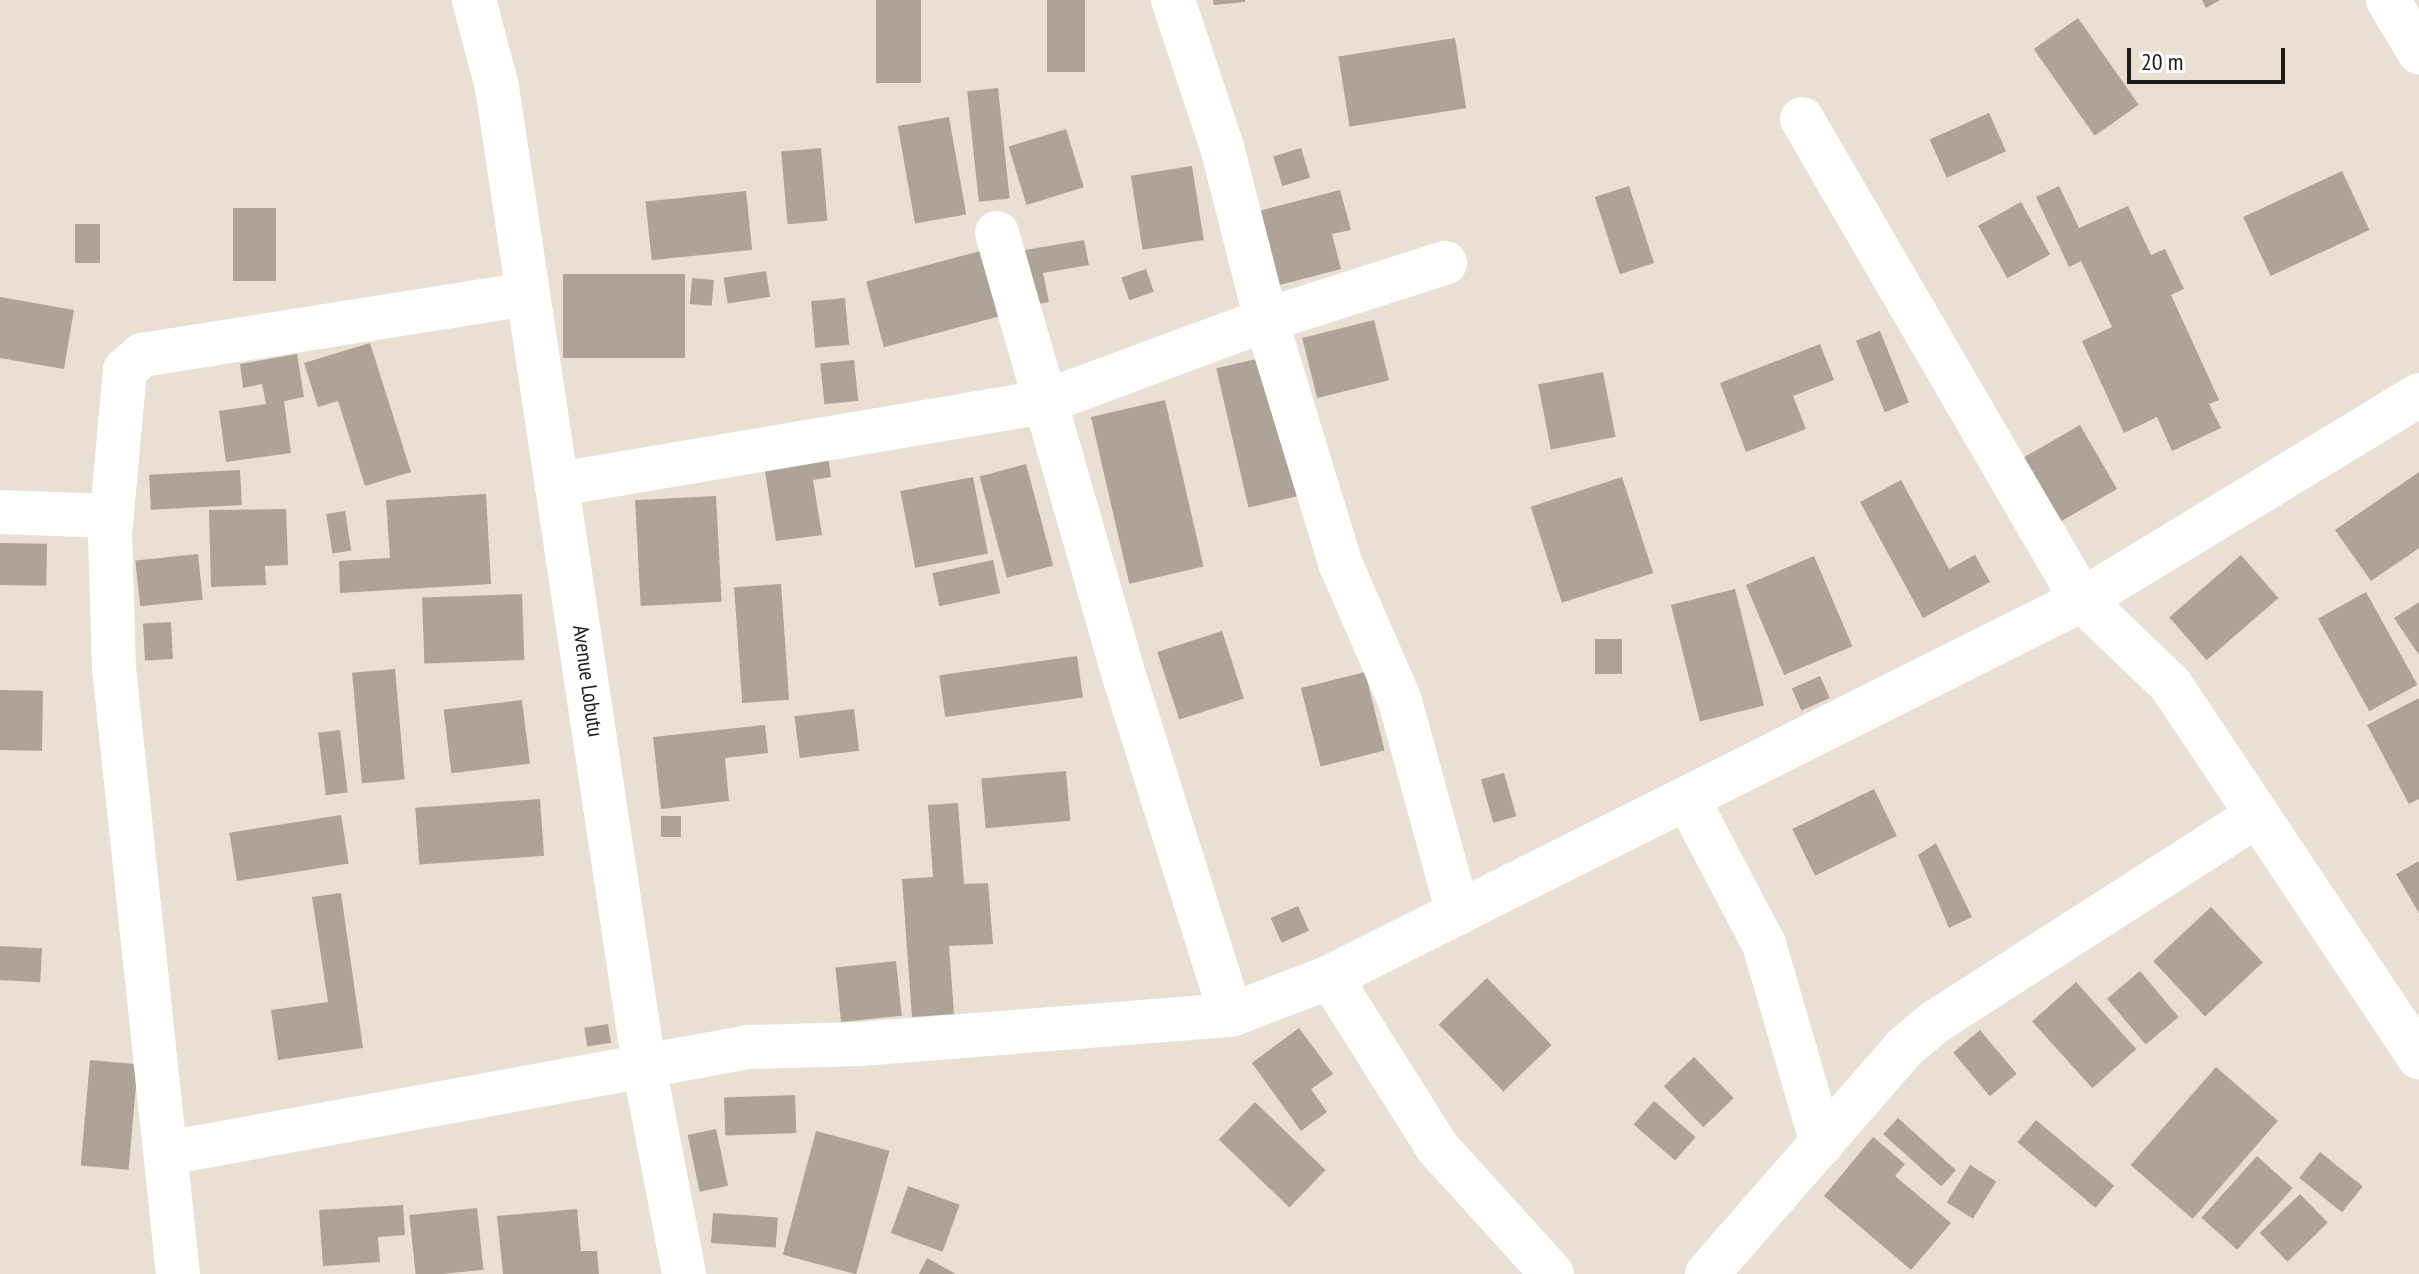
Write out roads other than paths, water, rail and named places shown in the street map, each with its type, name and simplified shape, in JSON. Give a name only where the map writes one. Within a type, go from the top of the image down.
[{"type":"street","name":"Avenue Lobutu","points":[[474,0],[497,87],[644,1066],[684,1274]]},
{"type":"street","points":[[1173,0],[1222,147],[1266,320],[1341,565],[1400,701],[1458,913]]},
{"type":"street","points":[[2388,0],[2419,52]]},
{"type":"street","points":[[1802,119],[2082,600],[2170,684],[2419,1058]]},
{"type":"street","points":[[997,233],[1044,402],[1231,1015]]},
{"type":"street","points":[[559,484],[1044,402],[1266,320],[1445,263]]},
{"type":"street","points":[[178,1274],[114,668],[112,516],[120,389],[125,370],[142,355],[526,294]]},
{"type":"street","points":[[167,1153],[749,1047],[876,1043],[1231,1015],[1330,977],[2082,600],[2419,395]]},
{"type":"street","points":[[0,512],[112,516]]},
{"type":"street","points":[[1688,800],[1764,944],[1822,1144]]},
{"type":"street","points":[[1707,1274],[1905,1047],[1935,1022],[2256,816]]},
{"type":"street","points":[[1330,977],[1437,1147],[1552,1274]]}]
